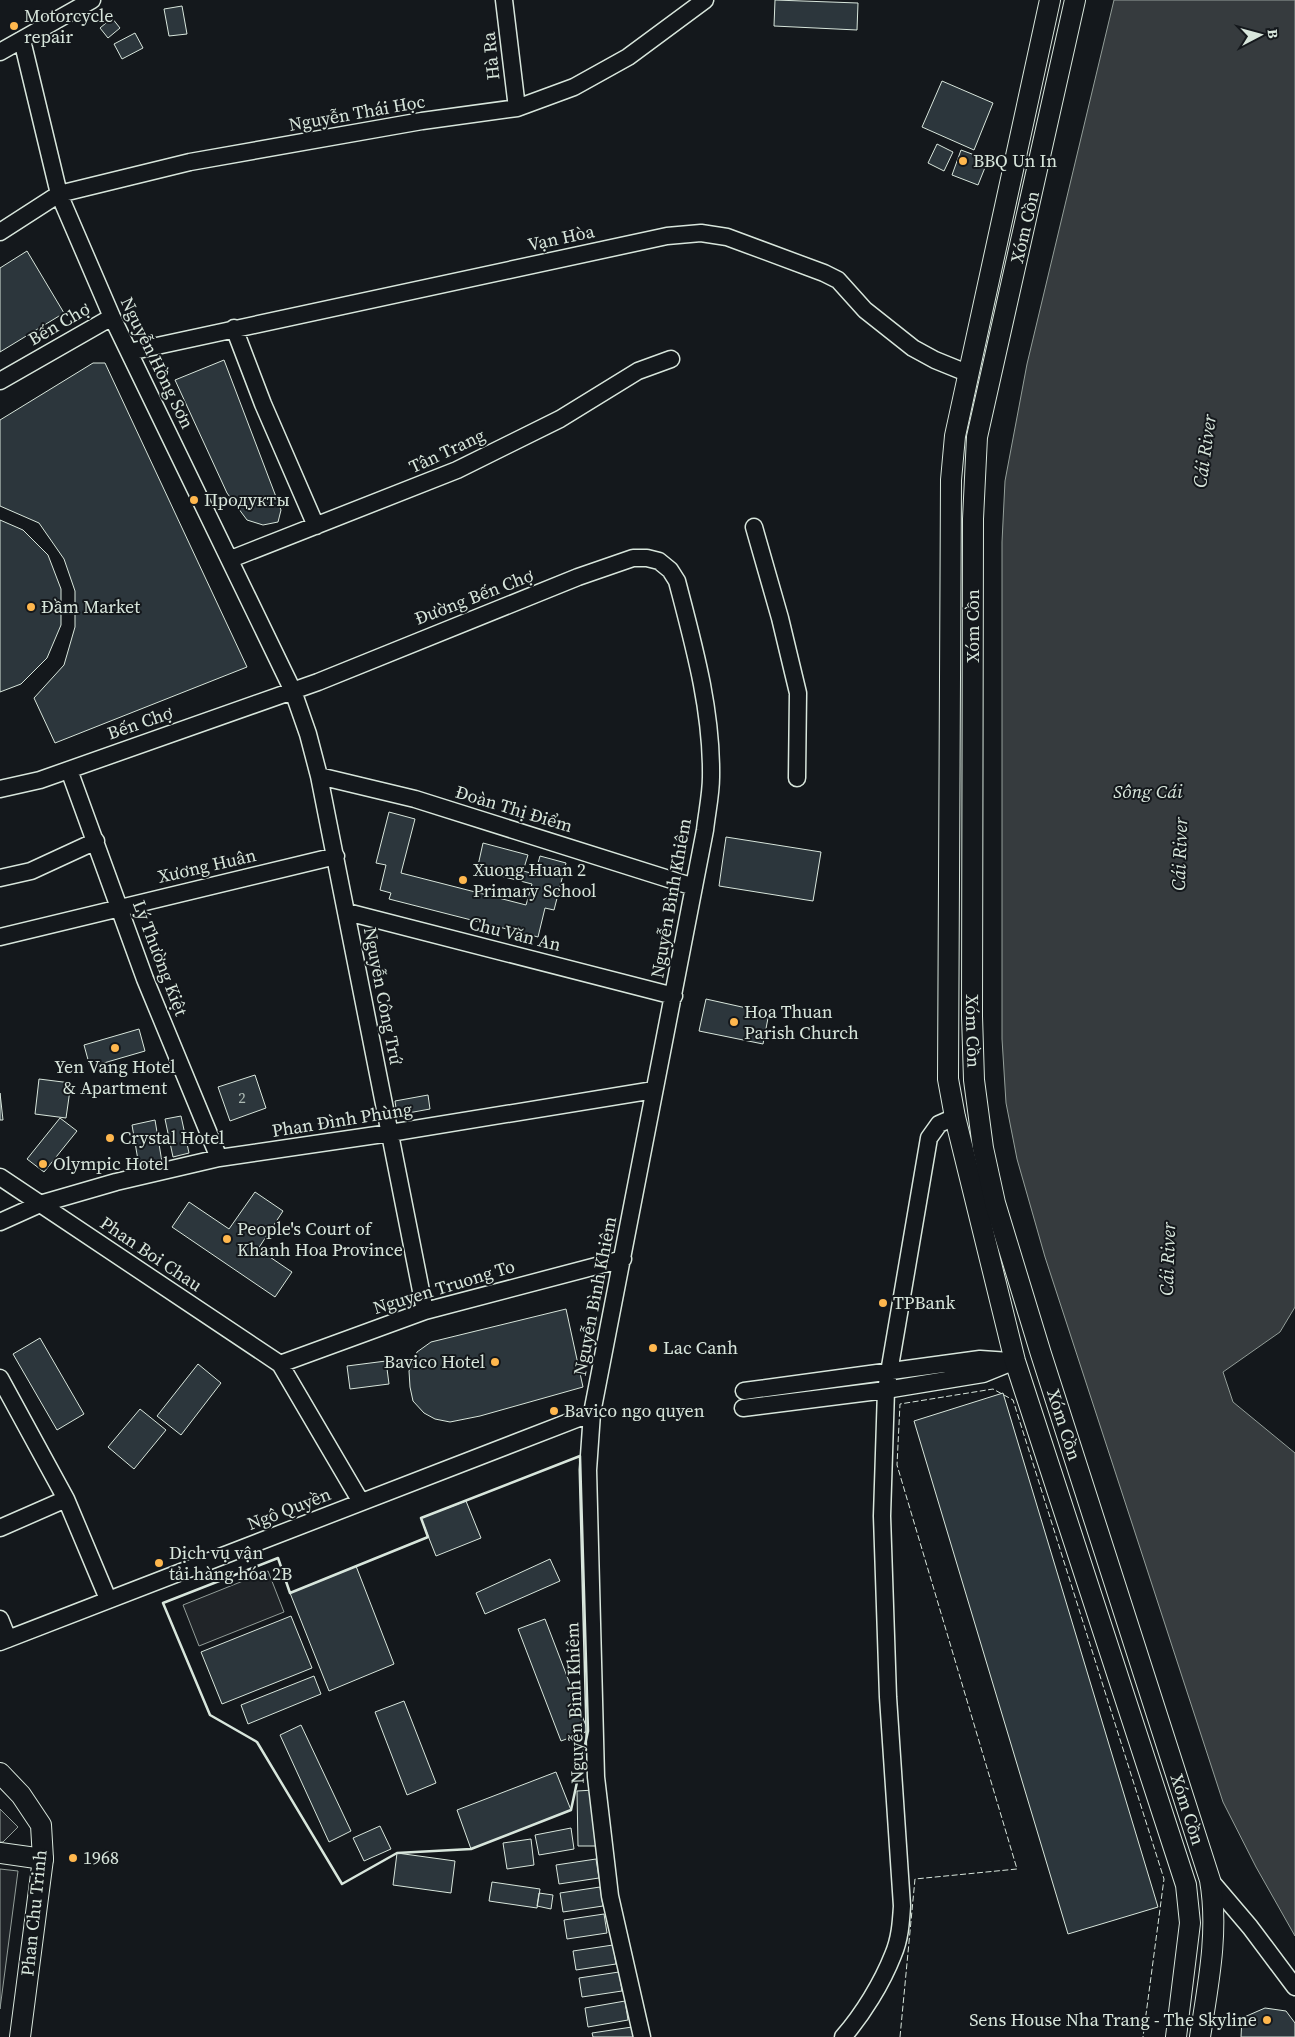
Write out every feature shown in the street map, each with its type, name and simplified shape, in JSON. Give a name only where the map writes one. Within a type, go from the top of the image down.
[{"type":"street","points":[[0,52],[92,0]]},
{"type":"street","name":"Hà Ra","points":[[504,0],[517,108]]},
{"type":"street","name":"Nguyễn Thái Học","points":[[0,232],[59,194],[190,162],[422,121],[517,108],[574,87],[628,58],[706,0]]},
{"type":"street","name":"Xóm Cồn","points":[[1050,0],[967,373],[955,436],[951,490],[948,1079],[955,1117],[1015,1361],[1186,1885],[1190,1923],[1176,2037]]},
{"type":"street","name":"Xóm Cồn","points":[[1076,0],[978,437],[973,519],[972,1016],[974,1080],[983,1148],[994,1203],[1210,1880],[1214,1923],[1200,2037]]},
{"type":"street","name":"Nguyễn Hồng Sơn","points":[[22,40],[59,194],[112,317],[293,691]]},
{"type":"street","name":"Vạn Hòa","points":[[129,352],[658,238],[701,233],[727,237],[838,280],[865,310],[913,348],[935,360],[967,373]]},
{"type":"street","name":"Bến Chợ","points":[[0,381],[112,317]]},
{"type":"street","points":[[234,328],[267,413],[316,526]]},
{"type":"street","name":"Tân Trang","points":[[230,559],[458,470],[560,418],[638,371],[671,359]]},
{"type":"street","points":[[955,436],[978,437]]},
{"type":"street","points":[[754,527],[780,618],[798,693],[797,778]]},
{"type":"street","name":"Đường Bến Chợ","points":[[293,691],[578,577],[633,558],[647,558],[659,561],[670,570]]},
{"type":"street","name":"Nguyễn Bình Khiêm","points":[[642,2037],[610,1896],[596,1777],[588,1470],[592,1413],[674,996],[705,830],[712,778],[702,679],[677,581],[670,570]]},
{"type":"street","name":"Bến Chợ","points":[[0,789],[40,780],[293,691]]},
{"type":"street","name":"Nguyễn Công Trứ","points":[[293,691],[308,734],[319,776],[425,1311]]},
{"type":"street","name":"Lý Thường Kiệt","points":[[69,770],[145,979],[219,1158]]},
{"type":"street","name":"Đoàn Thị Điểm","points":[[319,776],[415,799],[694,886]]},
{"type":"street","points":[[0,878],[31,871],[96,841]]},
{"type":"street","name":"Xương Huân","points":[[0,937],[336,856]]},
{"type":"street","name":"Chu Văn An","points":[[347,912],[674,996]]},
{"type":"street","name":"Phan Đình Phùng","points":[[0,1222],[40,1204],[116,1182],[219,1158],[390,1133],[654,1090]]},
{"type":"street","points":[[843,2037],[875,1992],[894,1954],[900,1933],[902,1906],[888,1697],[882,1526],[886,1390],[929,1138],[939,1124],[955,1117]]},
{"type":"street","name":"Phan Boi Chau","points":[[0,1177],[280,1364]]},
{"type":"street","name":"Nguyen Truong To","points":[[280,1364],[425,1311],[622,1259]]},
{"type":"street","points":[[743,1408],[886,1390],[983,1374],[1015,1361],[1041,1354]]},
{"type":"street","points":[[744,1391],[980,1359],[1015,1361]]},
{"type":"street","points":[[280,1364],[361,1502]]},
{"type":"street","points":[[0,1378],[66,1499],[108,1600]]},
{"type":"street","name":"Ngô Quyền","points":[[4,1640],[592,1413]]},
{"type":"street","points":[[0,1528],[66,1499]]},
{"type":"street","points":[[0,1619],[4,1640]]},
{"type":"street","name":"Phan Chu Trinh","points":[[0,1773],[21,1795],[41,1825],[43,1859],[20,2037]]},
{"type":"street","points":[[0,1853],[43,1859]]},
{"type":"street","points":[[1186,1885],[1210,1880],[1250,1927],[1295,1987]]},
{"type":"shaded area","points":[[268,1571],[284,1612],[199,1646],[183,1605]]},
{"type":"shaded area","points":[[0,1809],[18,1827],[3,1842],[0,1842]]},
{"type":"shaded area","points":[[0,1869],[18,1871],[0,2009]]},
{"type":"water","name":"Sông Cái","points":[[1114,0],[1295,0],[1295,1307],[1280,1332],[1223,1372],[1233,1402],[1295,1453],[1295,1936],[1256,1867],[1223,1802],[1045,1257],[1017,1159],[1006,1103],[1002,1039],[1002,542],[1005,481],[1027,364]]},
{"type":"building","points":[[775,0],[858,3],[857,30],[774,26]]},
{"type":"building","points":[[182,6],[187,34],[169,36],[164,9]]},
{"type":"building","points":[[112,18],[120,28],[108,38],[100,28]]},
{"type":"building","points":[[135,33],[143,48],[122,59],[114,44]]},
{"type":"building","points":[[942,81],[993,103],[974,150],[922,127]]},
{"type":"building","points":[[937,144],[953,152],[944,171],[928,163]]},
{"type":"building","points":[[961,150],[988,160],[978,185],[952,175]]},
{"type":"building","points":[[27,251],[64,313],[0,352],[0,268]]},
{"type":"building","points":[[224,360],[281,510],[278,522],[263,525],[247,520],[227,493],[175,380]]},
{"type":"building","points":[[93,363],[105,363],[247,667],[55,743],[34,698],[64,665],[75,627],[75,591],[64,559],[39,523],[0,506],[0,420]]},
{"type":"building","name":"Đầm Market","points":[[0,520],[23,530],[48,555],[61,589],[61,625],[47,658],[21,684],[0,692]]},
{"type":"building","points":[[389,812],[415,819],[401,873],[526,905],[532,884],[477,870],[483,843],[528,855],[523,871],[535,874],[540,856],[566,863],[554,910],[545,908],[538,937],[389,899],[391,893],[380,890],[386,865],[376,863]]},
{"type":"building","points":[[726,837],[821,852],[813,901],[719,886]]},
{"type":"building","name":"Hoa Thuan Parish Church","points":[[706,999],[769,1013],[763,1044],[699,1031]]},
{"type":"building","name":"Yen Vang Hotel & Apartment","points":[[139,1029],[145,1051],[90,1067],[84,1045]]},
{"type":"building","points":[[255,1075],[266,1108],[230,1121],[218,1087]]},
{"type":"building","points":[[39,1079],[71,1083],[66,1118],[35,1114]]},
{"type":"building","points":[[0,1093],[3,1120],[0,1120]]},
{"type":"building","points":[[428,1095],[430,1109],[397,1115],[395,1101]]},
{"type":"building","points":[[181,1116],[189,1153],[173,1157],[165,1119]]},
{"type":"building","points":[[60,1118],[77,1131],[44,1172],[27,1159]]},
{"type":"building","points":[[155,1120],[162,1162],[139,1166],[132,1125]]},
{"type":"building","name":"People's Court of Khanh Hoa Province","points":[[255,1192],[283,1211],[258,1249],[292,1272],[275,1297],[172,1227],[189,1202],[229,1229]]},
{"type":"building","name":"Bavico Hotel","points":[[566,1309],[583,1387],[480,1416],[450,1422],[435,1419],[424,1413],[413,1401],[409,1371],[417,1352],[431,1342]]},
{"type":"building","points":[[40,1338],[84,1414],[57,1430],[13,1354]]},
{"type":"building","points":[[386,1361],[389,1384],[350,1389],[347,1366]]},
{"type":"building","points":[[198,1364],[221,1383],[181,1435],[157,1416]]},
{"type":"building","points":[[1003,1393],[1158,1907],[1068,1934],[914,1421]]},
{"type":"building","points":[[140,1409],[166,1430],[134,1469],[108,1447]]},
{"type":"building","points":[[466,1501],[481,1538],[436,1556],[421,1518]]},
{"type":"building","points":[[550,1559],[560,1581],[485,1614],[476,1593]]},
{"type":"building","points":[[356,1566],[394,1664],[329,1691],[290,1593]]},
{"type":"building","points":[[291,1616],[312,1668],[222,1704],[201,1652]]},
{"type":"building","points":[[545,1619],[588,1731],[561,1741],[518,1629]]},
{"type":"building","points":[[314,1676],[321,1694],[248,1724],[241,1705]]},
{"type":"building","points":[[404,1701],[436,1783],[407,1795],[375,1712]]},
{"type":"building","points":[[301,1725],[351,1831],[329,1842],[280,1735]]},
{"type":"building","points":[[556,1772],[571,1810],[471,1849],[457,1810]]},
{"type":"building","points":[[594,1790],[596,1846],[578,1846],[577,1791]]},
{"type":"building","points":[[380,1826],[391,1849],[364,1861],[353,1838]]},
{"type":"building","points":[[571,1828],[574,1849],[539,1855],[535,1835]]},
{"type":"building","points":[[531,1839],[534,1865],[507,1869],[503,1843]]},
{"type":"building","points":[[397,1853],[455,1861],[451,1893],[393,1885]]},
{"type":"building","points":[[596,1859],[599,1878],[559,1884],[556,1865]]},
{"type":"building","points":[[492,1882],[540,1889],[537,1908],[489,1901]]},
{"type":"building","points":[[600,1887],[603,1906],[563,1912],[560,1893]]},
{"type":"building","points":[[539,1893],[553,1895],[551,1909],[537,1906]]},
{"type":"building","points":[[604,1914],[607,1933],[567,1939],[564,1920]]},
{"type":"building","points":[[613,1945],[616,1964],[576,1970],[573,1951]]},
{"type":"building","points":[[619,1972],[622,1991],[582,1997],[579,1978]]},
{"type":"building","points":[[625,2001],[628,2020],[588,2027],[585,2008]]},
{"type":"building","name":"Sens House Nha Trang - The Skyline","points":[[1265,2008],[1286,2011],[1295,2023],[1295,2037],[1241,2037],[1242,2018]]},
{"type":"building","points":[[632,2027],[634,2037],[593,2037],[592,2033]]},
{"type":"fence","points":[[900,2037],[915,1879],[1017,1869],[897,1465],[900,1404],[993,1389],[1013,1400],[1164,1879],[1143,2037]]},
{"type":"wall","points":[[580,1456],[588,1731],[571,1810],[471,1849],[397,1853],[342,1884],[257,1742],[210,1715],[163,1603],[278,1558],[290,1593],[428,1537],[421,1518],[580,1456]]},
{"type":"place","name":"Motorcycle repair","points":[[14,26]]},
{"type":"place","name":"BBQ Un In","points":[[963,161]]},
{"type":"place","name":"Продукты","points":[[194,500]]},
{"type":"place","name":"Đầm Market","points":[[31,607]]},
{"type":"place","name":"Xuong Huan 2 Primary School","points":[[463,880]]},
{"type":"place","name":"Hoa Thuan Parish Church","points":[[734,1022]]},
{"type":"place","name":"Yen Vang Hotel & Apartment","points":[[115,1048]]},
{"type":"place","name":"Crystal Hotel","points":[[110,1138]]},
{"type":"place","name":"Olympic Hotel","points":[[43,1164]]},
{"type":"place","name":"People's Court of Khanh Hoa Province","points":[[227,1239]]},
{"type":"place","name":"TPBank","points":[[883,1303]]},
{"type":"place","name":"Lac Canh","points":[[653,1348]]},
{"type":"place","name":"Bavico Hotel","points":[[495,1362]]},
{"type":"place","name":"Bavico ngo quyen","points":[[554,1411]]},
{"type":"place","name":"Dịch vụ vận tải hàng hóa 2B","points":[[159,1563]]},
{"type":"place","name":"1968","points":[[73,1858]]},
{"type":"place","name":"Sens House Nha Trang - The Skyline","points":[[1267,2020]]},
{"type":"water label","name":"Cái River","points":[[1204,451]]},
{"type":"water label","name":"Cái River","points":[[1179,854]]},
{"type":"water label","name":"Cái River","points":[[1167,1259]]}]
